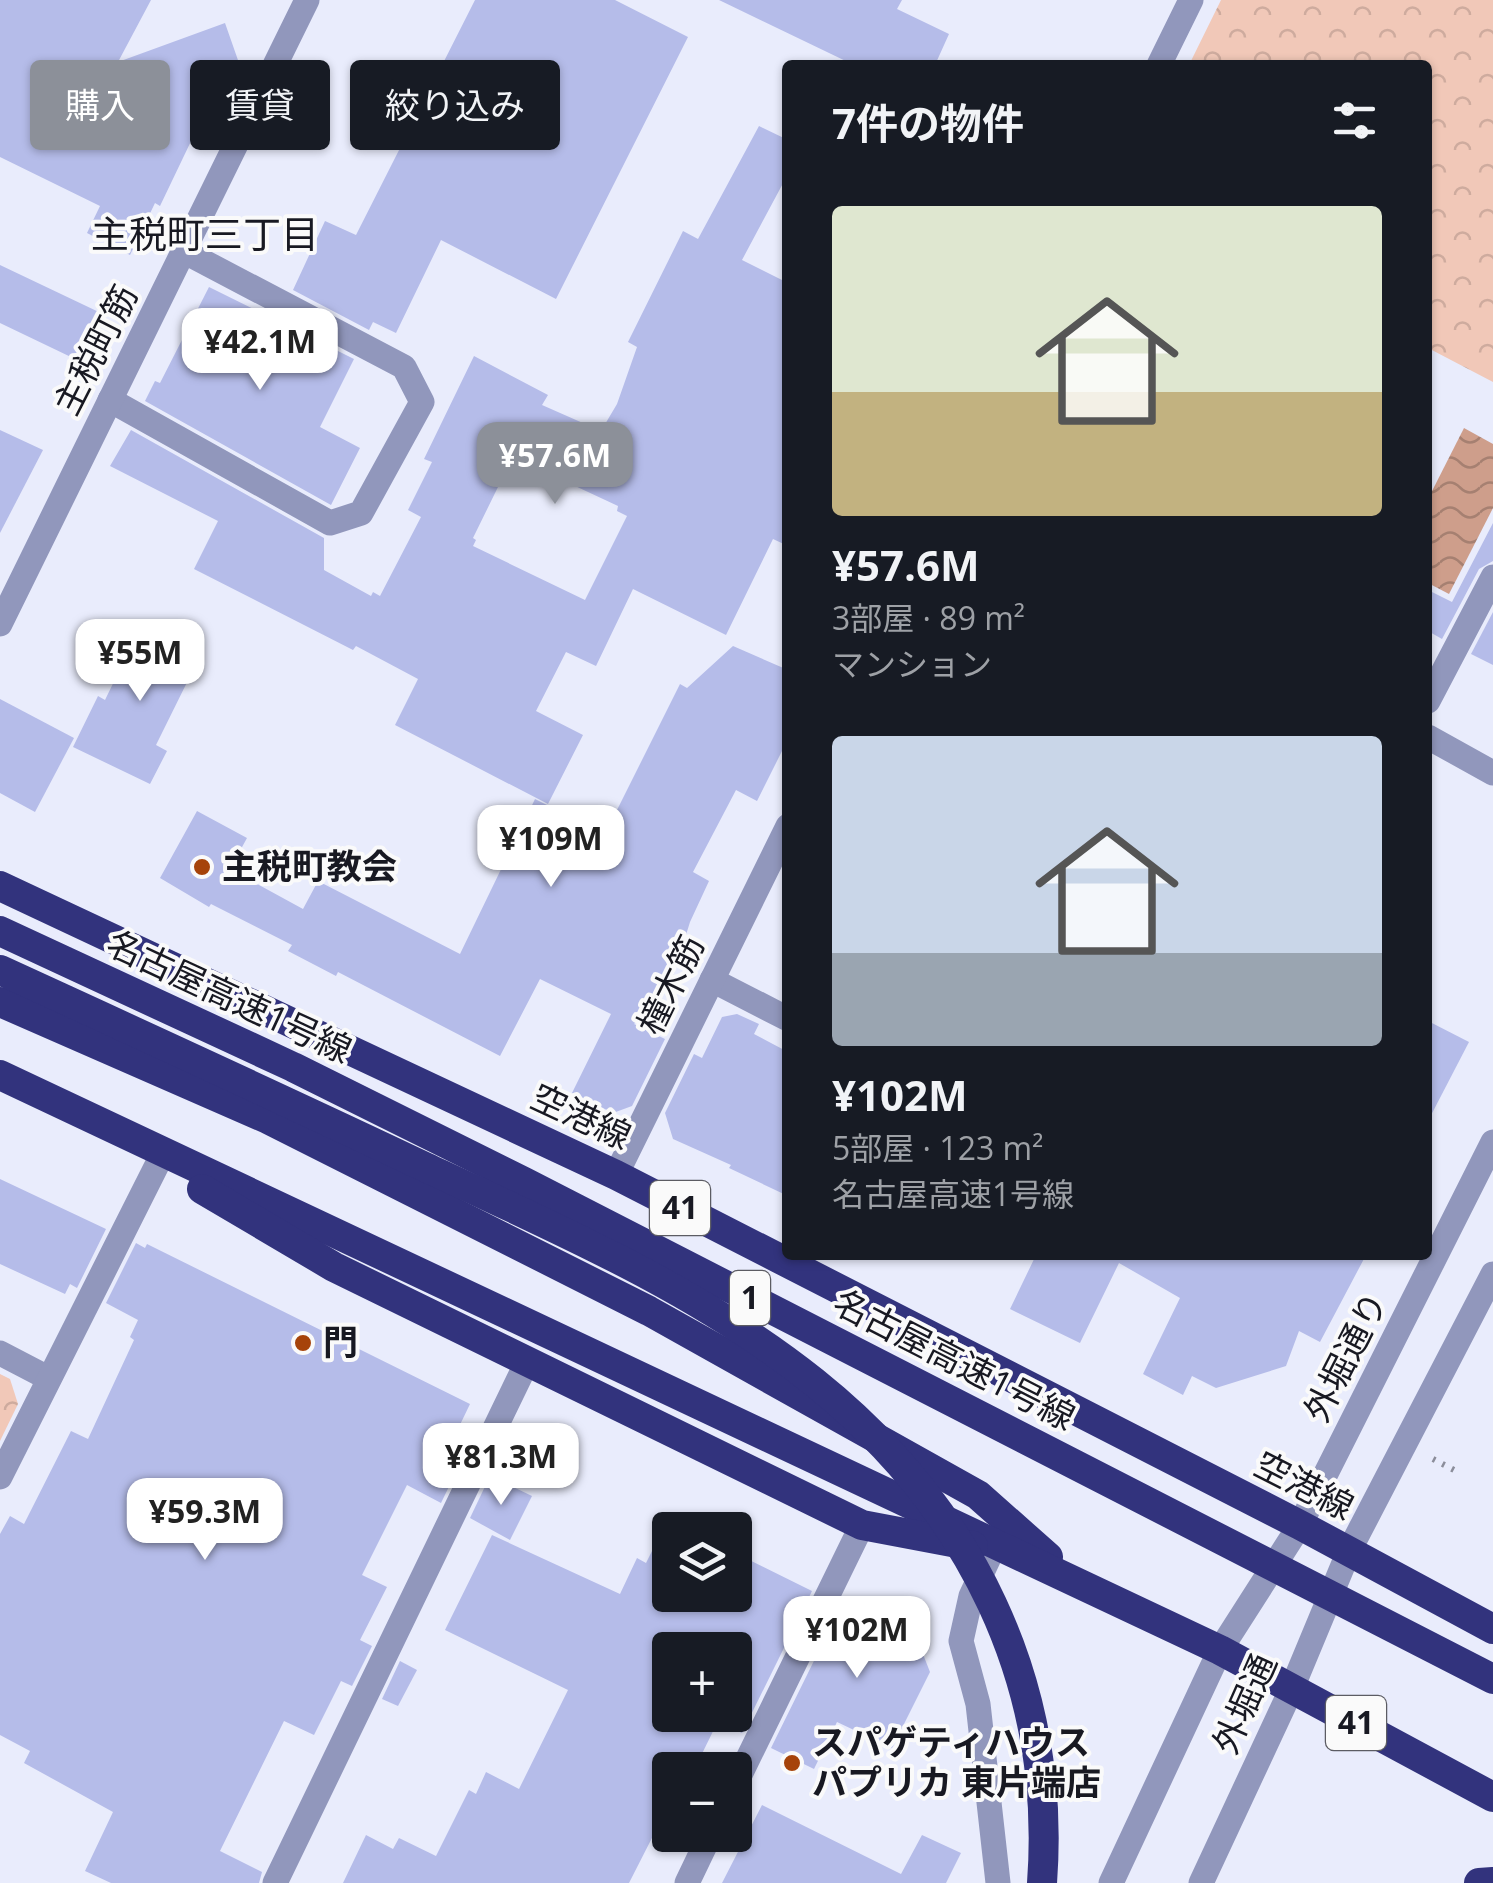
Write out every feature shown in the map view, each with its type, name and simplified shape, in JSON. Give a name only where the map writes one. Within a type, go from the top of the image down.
[{"type":"highway","name":"空港線","points":[[0,886],[616,1175],[782,1260]]},
{"type":"highway","name":"名古屋高速1号線","points":[[0,930],[293,1067],[506,1173],[1493,1679]]},
{"type":"highway","name":"名古屋高速1号線","points":[[0,970],[512,1207],[671,1288],[815,1382],[905,1469],[954,1533],[993,1602],[1008,1636],[1033,1723],[1044,1825],[1042,1883]]},
{"type":"highway","points":[[0,1002],[268,1120],[649,1311],[978,1495],[1076,1583]]},
{"type":"highway","name":"41","points":[[1,1076],[334,1267],[862,1525],[1004,1551]]},
{"type":"highway","name":"41","points":[[1,1076],[1220,1650],[1493,1797]]},
{"type":"highway","name":"空港線","points":[[782,1260],[1300,1525],[1493,1629]]},
{"type":"highway","points":[[1482,1883],[1493,1882]]},
{"type":"street","name":"主税町筋","points":[[0,624],[307,0]]},
{"type":"street","points":[[1161,60],[1191,0]]},
{"type":"street","points":[[110,400],[330,523],[361,513],[422,402],[404,367],[184,252]]},
{"type":"street","points":[[1432,693],[1493,577]]},
{"type":"street","points":[[1432,739],[1493,773]]},
{"type":"street","name":"橦木筋","points":[[616,1175],[782,838]]},
{"type":"street","points":[[712,980],[782,1016]]},
{"type":"street","name":"外堀通り","points":[[1220,1650],[1300,1525],[1493,1142]]},
{"type":"street","points":[[0,1478],[158,1164]]},
{"type":"street","points":[[1349,1551],[1493,1274]]},
{"type":"street","points":[[0,1352],[48,1378]]},
{"type":"street","points":[[275,1883],[528,1360]]},
{"type":"street","points":[[751,1752],[862,1525]]},
{"type":"street","points":[[998,1883],[978,1704],[961,1641],[971,1596],[1004,1551]]},
{"type":"street","name":"外堀通","points":[[1201,1883],[1292,1688],[1349,1551]]},
{"type":"street","name":"外堀通","points":[[1110,1883],[1220,1650]]},
{"type":"street","points":[[687,1883],[702,1852]]},
{"type":"street","points":[[1482,1883],[1493,1870]]},
{"type":"green space","points":[[1221,0],[1493,0],[1493,382],[1432,350],[1432,60],[1191,60]]},
{"type":"green space","points":[[0,1374],[10,1379],[18,1404],[0,1441]]},
{"type":"water","points":[[1464,428],[1493,444],[1493,508],[1449,594],[1432,585],[1432,491]]},
{"type":"building","points":[[0,0],[151,0],[119,60],[30,60],[30,150],[170,150],[170,60],[123,60],[225,23],[238,60],[190,60],[190,143],[160,206],[155,203],[130,255],[87,233],[100,206],[0,157]]},
{"type":"building","points":[[475,0],[615,0],[688,37],[556,299],[441,240],[396,333],[373,322],[369,330],[293,290],[325,221],[356,235],[399,150],[560,150],[560,60],[445,60]]},
{"type":"building","points":[[719,0],[902,0],[897,9],[949,34],[937,60],[844,60]]},
{"type":"building","points":[[759,126],[782,137],[782,185],[742,260],[782,280],[782,543],[773,539],[726,635],[633,589],[596,666],[566,652],[536,711],[583,735],[548,804],[395,725],[418,679],[194,569],[218,521],[110,466],[131,430],[324,538],[324,570],[371,596],[373,592],[380,596],[421,517],[408,510],[432,462],[424,459],[474,356],[548,395],[542,405],[601,431],[617,404],[637,347],[628,342],[683,231],[698,239]],"holes":[[[524,434],[580,464],[573,485],[618,506],[617,511],[627,516],[585,600],[473,546],[473,538]]]},
{"type":"building","points":[[0,265],[103,314],[81,356],[76,353],[73,358],[0,323]]},
{"type":"building","points":[[209,287],[354,359],[320,427],[360,448],[331,505],[145,401],[155,381],[160,383]]},
{"type":"building","points":[[0,430],[43,450],[0,533]]},
{"type":"building","points":[[1493,523],[1493,561],[1479,569],[1442,639],[1432,633],[1432,592],[1452,602]]},
{"type":"building","points":[[1493,612],[1493,665],[1471,654]]},
{"type":"building","points":[[153,624],[192,643],[190,649],[201,654],[156,745],[167,751],[150,784],[73,747],[98,696],[105,700],[141,626],[150,630]]},
{"type":"building","points":[[733,646],[782,667],[782,751],[757,801],[736,790],[693,872],[709,881],[690,922],[672,980],[634,1024],[665,1039],[632,1106],[613,1113],[572,1093],[611,1014],[540,979],[500,1056],[338,972],[336,976],[288,951],[292,945],[211,904],[209,907],[160,878],[197,811],[247,838],[230,869],[303,909],[318,881],[460,954],[535,799],[605,834],[680,684],[687,688]]},
{"type":"building","points":[[0,699],[74,738],[35,812],[0,793]]},
{"type":"building","points":[[737,1014],[759,1024],[754,1034],[782,1049],[782,1193],[673,1139],[665,1113],[694,1054],[702,1058],[722,1017]]},
{"type":"building","points":[[1432,1023],[1469,1042],[1432,1113]]},
{"type":"building","points":[[0,1179],[106,1229],[77,1288],[70,1284],[65,1294],[0,1264]]},
{"type":"building","points":[[136,1243],[145,1248],[147,1244],[470,1404],[457,1431],[468,1436],[456,1460],[461,1462],[441,1503],[407,1485],[362,1575],[387,1587],[360,1640],[372,1646],[352,1686],[341,1681],[314,1735],[284,1721],[220,1851],[262,1872],[259,1883],[111,1883],[85,1871],[113,1812],[24,1763],[30,1751],[0,1735],[0,1534],[10,1516],[24,1524],[71,1431],[88,1439],[134,1340],[130,1337],[138,1320],[106,1303]]},
{"type":"building","points":[[1034,1260],[1363,1260],[1320,1342],[1299,1331],[1286,1366],[1216,1388],[1192,1376],[1183,1395],[1143,1374],[1180,1298],[1119,1263],[1080,1343],[1010,1309]]},
{"type":"building","points":[[490,1476],[532,1496],[510,1540],[470,1518]]},
{"type":"building","points":[[492,1535],[620,1594],[637,1558],[646,1563],[652,1551],[652,1612],[752,1612],[752,1561],[812,1591],[752,1713],[752,1632],[652,1632],[652,1732],[713,1732],[703,1752],[652,1752],[652,1838],[629,1883],[343,1883],[366,1835],[393,1849],[399,1838],[436,1856],[469,1790],[476,1794],[486,1772],[519,1789],[568,1690],[445,1630]]},
{"type":"building","points":[[875,1596],[906,1611],[930,1672],[892,1748],[837,1722],[814,1769],[771,1748],[841,1606],[845,1608]]},
{"type":"building","points":[[400,1661],[417,1670],[398,1706],[382,1699]]},
{"type":"building","points":[[762,1805],[901,1874],[922,1835],[961,1853],[946,1883],[722,1883],[738,1852],[752,1852],[752,1824]]},
{"type":"place","name":"主税町教会","points":[[202,867]]},
{"type":"place","name":"門","points":[[303,1343]]},
{"type":"place","name":"スパゲティハウス パプリカ 東片端店","points":[[792,1763]]},
{"type":"district","name":"主税町三丁目","points":[[205,235]]}]
